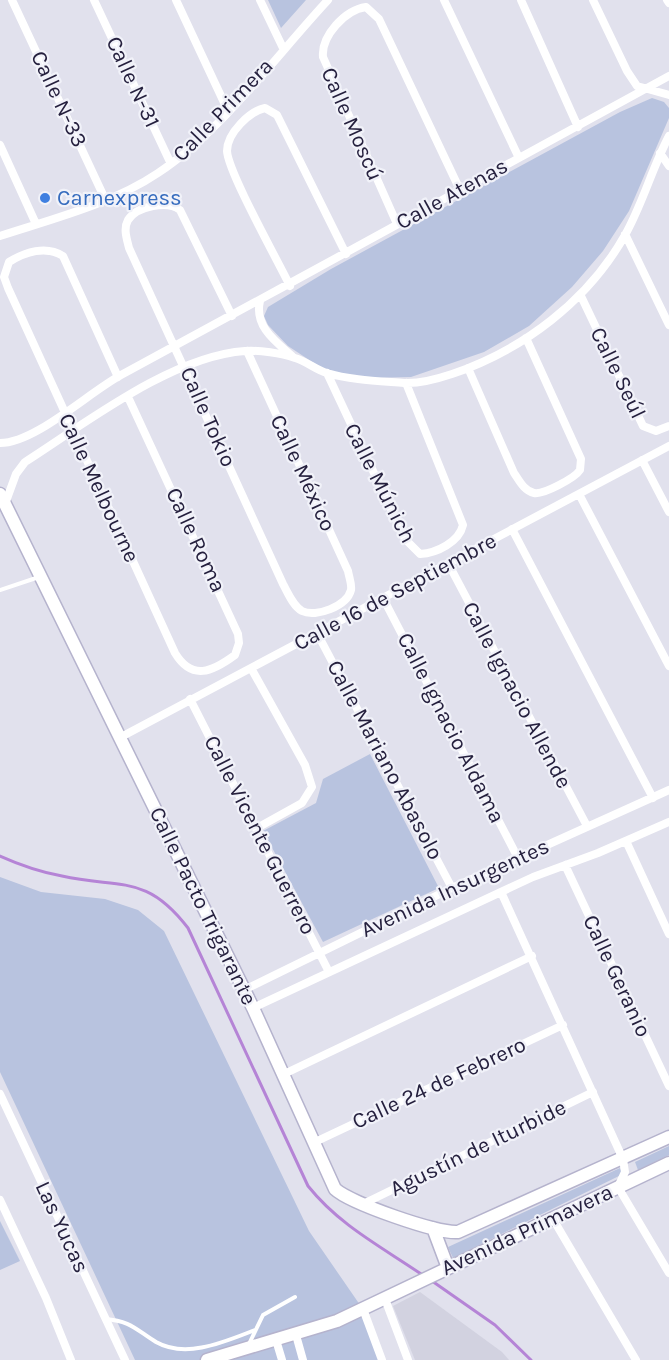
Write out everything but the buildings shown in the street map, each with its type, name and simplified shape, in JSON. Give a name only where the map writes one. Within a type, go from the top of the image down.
[{"type":"street","name":"Calle N-33","points":[[12,0],[105,199]]},
{"type":"street","name":"Calle N-31","points":[[94,0],[171,164]]},
{"type":"street","points":[[176,0],[228,111]]},
{"type":"street","points":[[260,0],[283,48]]},
{"type":"street","name":"Calle Primera","points":[[0,236],[105,199],[156,175],[228,111],[328,0]]},
{"type":"street","points":[[444,0],[519,158]]},
{"type":"street","points":[[520,0],[579,127]]},
{"type":"street","points":[[593,0],[627,71],[637,86],[644,90],[669,95]]},
{"type":"street","name":"Calle Moscú","points":[[397,224],[323,57],[322,49],[328,36],[350,13],[366,7],[380,19],[460,190]]},
{"type":"street","name":"Calle Atenas","points":[[0,443],[13,443],[30,436],[118,377],[290,286],[397,224],[669,76]]},
{"type":"street","points":[[290,286],[235,174],[227,151],[232,135],[258,110],[266,108],[277,115],[346,254]]},
{"type":"street","points":[[260,301],[258,311],[264,328],[294,357],[327,373],[406,383],[435,379],[468,368],[526,338],[547,324],[580,294],[609,260],[626,234],[669,136]]},
{"type":"street","points":[[0,145],[36,224]]},
{"type":"street","points":[[660,153],[669,166]]},
{"type":"street","name":"Calle Tokio","points":[[232,316],[185,218],[174,205],[166,204],[136,212],[128,219],[125,228],[129,248],[291,599],[303,612],[312,613],[339,604],[347,598]]},
{"type":"street","points":[[626,234],[669,325]]},
{"type":"street","name":"Calle Melbourne","points":[[118,377],[63,256],[45,249],[13,259],[5,268],[8,288],[175,653],[187,669],[194,673],[205,670]]},
{"type":"street","name":"Calle Seúl","points":[[580,294],[643,426],[656,431],[669,426]]},
{"type":"street","points":[[468,368],[514,473],[525,488],[533,493],[540,493],[576,475],[581,465],[578,450],[526,338]]},
{"type":"street","points":[[3,506],[16,474],[26,462],[128,397],[184,365],[215,355],[247,351],[294,357]]},
{"type":"street","name":"Calle México","points":[[247,351],[348,571],[351,590],[347,598]]},
{"type":"street","name":"Calle Múnich","points":[[327,373],[409,546],[420,554],[427,554],[456,538],[463,525],[459,509],[406,383]]},
{"type":"street","name":"Calle Roma","points":[[128,397],[238,634],[239,643],[235,656],[205,670]]},
{"type":"street","name":"Calle 16 de Septiembre","points":[[121,738],[190,699],[669,446]]},
{"type":"street","points":[[642,460],[669,512]]},
{"type":"street","points":[[579,494],[669,666]]},
{"type":"street","name":"Calle Pacto Trigarante","points":[[3,506],[41,576],[253,1008],[335,1189],[363,1204],[433,1228]]},
{"type":"street","points":[[512,530],[653,798]]},
{"type":"street","name":"Calle Ignacio Allende","points":[[448,563],[587,826]]},
{"type":"street","name":"Calle Ignacio Aldama","points":[[383,598],[518,858]]},
{"type":"street","name":"Calle Mariano Abasolo","points":[[317,633],[452,888]]},
{"type":"street","points":[[251,668],[305,765],[312,787],[302,803],[257,828]]},
{"type":"street","name":"Calle Vicente Guerrero","points":[[190,699],[329,972]]},
{"type":"street","name":"Avenida Insurgentes","points":[[243,990],[452,888],[669,790]]},
{"type":"street","name":"Avenida Insurgentes","points":[[253,1008],[501,892],[669,822]]},
{"type":"street","points":[[626,841],[669,934]]},
{"type":"street","name":"Calle Geranio","points":[[565,865],[669,1086]]},
{"type":"street","points":[[501,892],[623,1159],[625,1172],[618,1187],[669,1273]]},
{"type":"street","points":[[284,1074],[532,956]]},
{"type":"street","name":"Calle 24 de Febrero","points":[[315,1142],[563,1025]]},
{"type":"street","name":"Agustín de Iturbide","points":[[363,1204],[593,1092]]},
{"type":"street","name":"Las Yucas","points":[[0,1094],[124,1360]]},
{"type":"street","name":"Avenida Primavera","points":[[433,1228],[451,1233],[469,1229],[669,1137]]},
{"type":"street","name":"Avenida Primavera","points":[[207,1360],[296,1335],[363,1309],[669,1163]]},
{"type":"street","points":[[0,1200],[46,1298],[71,1360]]},
{"type":"street","points":[[553,1219],[636,1360]]},
{"type":"street","points":[[433,1228],[445,1269]]},
{"type":"street","points":[[385,1299],[408,1360]]},
{"type":"street","points":[[363,1309],[382,1360]]},
{"type":"street","points":[[296,1335],[303,1360]]},
{"type":"street","points":[[276,1340],[282,1360]]},
{"type":"lane","points":[[0,590],[41,576]]},
{"type":"lane","points":[[248,1347],[255,1330],[269,1310],[295,1297]]},
{"type":"lane","points":[[105,1319],[124,1321],[158,1343],[185,1351],[255,1330]]},
{"type":"shaded area","points":[[268,0],[306,0],[281,28]]},
{"type":"shaded area","points":[[652,98],[664,102],[669,108],[669,118],[629,211],[603,251],[572,287],[529,326],[484,352],[411,377],[366,378],[326,371],[288,346],[268,325],[264,316],[268,307],[331,269],[620,112]]},
{"type":"shaded area","points":[[370,754],[439,888],[323,942],[263,831],[316,803],[323,779]]},
{"type":"shaded area","points":[[0,877],[41,892],[105,899],[138,910],[164,931],[309,1231],[369,1318],[385,1360],[135,1360],[0,1072]]},
{"type":"shaded area","points":[[669,1146],[669,1155],[638,1170],[635,1162]]},
{"type":"shaded area","points":[[620,1168],[623,1174],[453,1258],[448,1247]]},
{"type":"shaded area","points":[[0,1221],[20,1261],[0,1270]]},
{"type":"shaded area","points":[[420,1292],[502,1352],[509,1360],[415,1360],[393,1306]]},
{"type":"waterway","points":[[0,856],[54,874],[131,886],[159,898],[173,911],[188,928],[308,1186],[320,1200],[348,1224],[424,1276]]},
{"type":"waterway","points":[[432,1281],[495,1325],[531,1360]]},
{"type":"place","name":"Carnexpress","points":[[45,198]]}]
